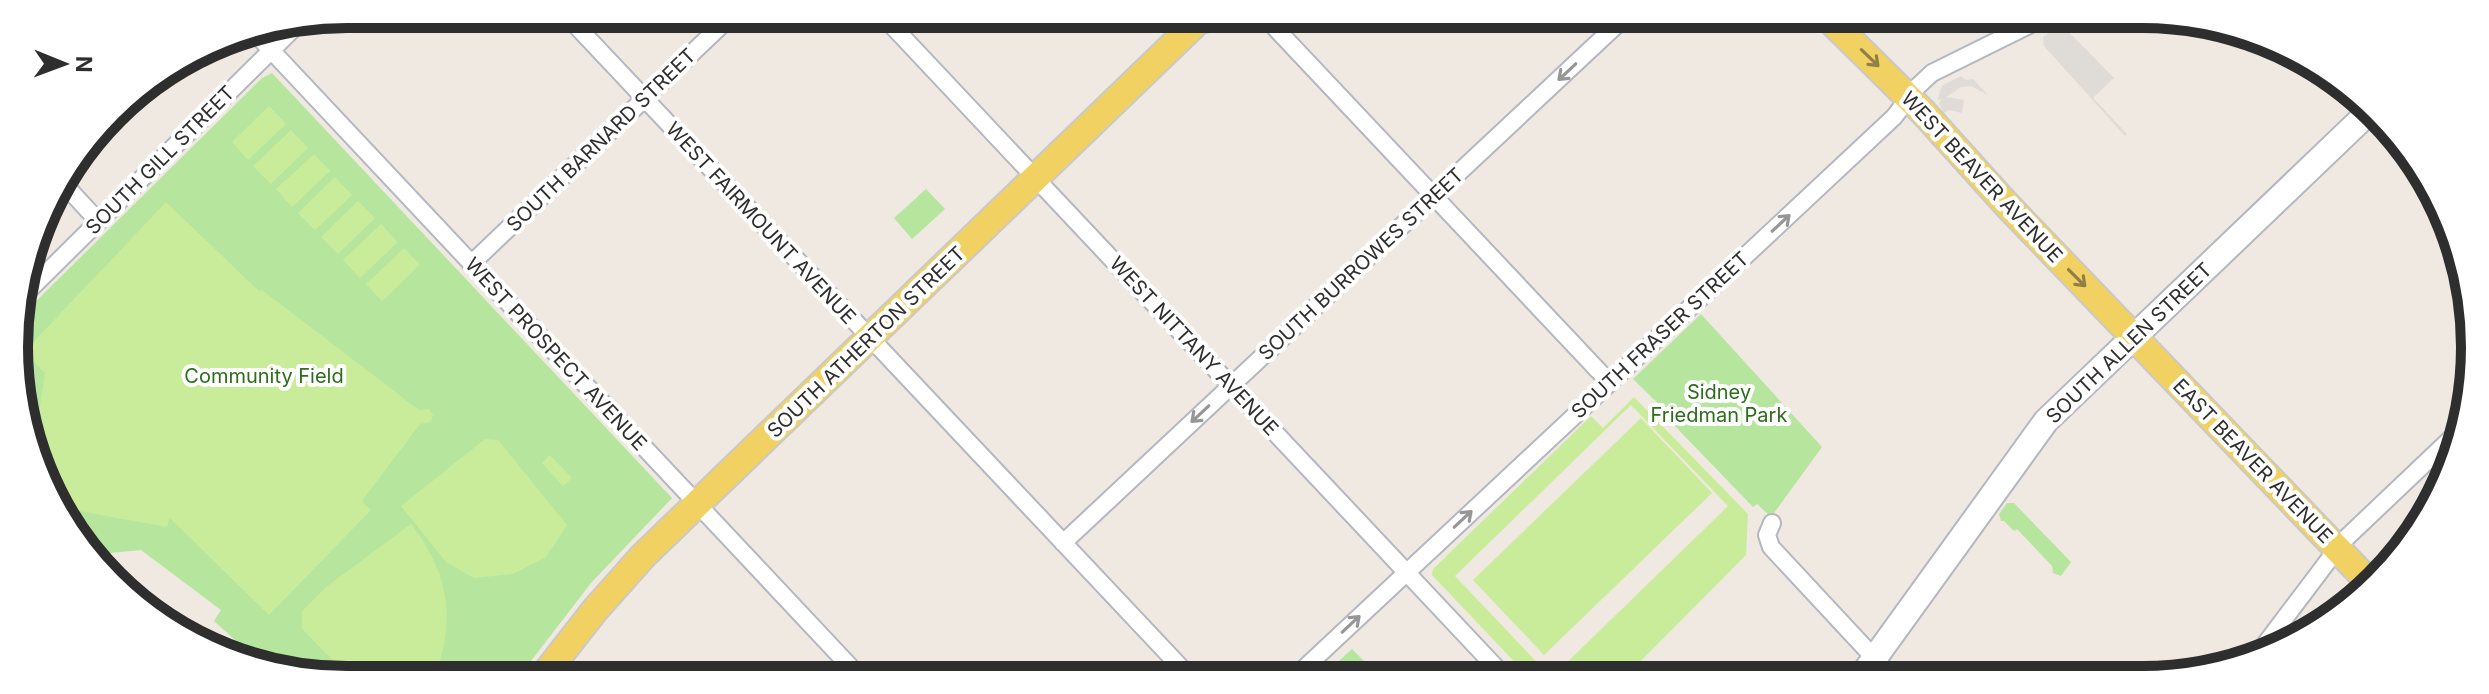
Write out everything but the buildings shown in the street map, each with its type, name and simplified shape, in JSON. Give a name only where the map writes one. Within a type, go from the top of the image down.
[{"type":"main road","name":"SOUTH ATHERTON STREET","points":[[551,666],[611,591],[697,504],[1193,28]]},
{"type":"main road","name":"WEST BEAVER AVENUE","points":[[1838,28],[2135,336]]},
{"type":"main road","name":"EAST BEAVER AVENUE","points":[[2135,336],[2364,577]]},
{"type":"street","name":"WEST FAIRMOUNT AVENUE","points":[[578,28],[1179,666]]},
{"type":"street","name":"SOUTH BARNARD STREET","points":[[471,264],[718,28]]},
{"type":"street","name":"WEST NITTANY AVENUE","points":[[894,28],[1495,666]]},
{"type":"street","points":[[1275,28],[1609,382]]},
{"type":"street","name":"SOUTH BURROWES STREET","points":[[1063,543],[1613,28]]},
{"type":"street","name":"SOUTH FRASER STREET","points":[[1307,666],[1849,160],[1894,117],[1932,73],[2023,28]]},
{"type":"street","name":"SOUTH GILL STREET","points":[[34,285],[288,34]]},
{"type":"street","name":"WEST PROSPECT AVENUE","points":[[261,40],[850,666]]},
{"type":"street","name":"SOUTH ALLEN STREET","points":[[1869,666],[2042,426],[2364,117]]},
{"type":"street","points":[[69,190],[98,221]]},
{"type":"street","points":[[2268,640],[2337,549],[2446,444]]},
{"type":"street","points":[[1772,523],[1767,535],[1771,547],[1866,666]]},
{"type":"green space","name":"Community Field","points":[[272,73],[672,498],[591,583],[527,666],[326,665],[285,660],[245,649],[214,621],[221,610],[141,550],[104,554],[82,524],[52,469],[39,430],[31,389],[28,347],[31,306],[262,78]]},
{"type":"green space","points":[[269,106],[286,124],[248,160],[232,142]]},
{"type":"green space","points":[[291,130],[308,148],[271,184],[253,166]]},
{"type":"green space","points":[[314,154],[330,171],[292,207],[276,189]]},
{"type":"green space","points":[[335,177],[352,195],[315,230],[298,213]]},
{"type":"green space","points":[[926,189],[945,209],[912,239],[894,218]]},
{"type":"green space","points":[[358,201],[375,218],[338,254],[321,237]]},
{"type":"green space","points":[[166,202],[259,291],[262,290],[419,410],[429,409],[433,415],[431,422],[420,424],[362,501],[371,510],[269,615],[170,518],[167,527],[73,510],[52,469],[39,430],[37,423],[45,373],[28,356],[28,348]]},
{"type":"green space","points":[[381,224],[398,242],[360,278],[343,260]]},
{"type":"green space","points":[[404,248],[420,265],[382,301],[366,284]]},
{"type":"green space","name":"Sidney Friedman Park","points":[[1701,314],[1822,447],[1771,517],[1757,504],[1753,507],[1671,422],[1672,417],[1633,379]]},
{"type":"green space","points":[[1634,397],[1748,514],[1746,555],[1636,666],[1563,666],[1728,506],[1631,405],[1455,576],[1540,666],[1518,666],[1432,575],[1433,569],[1591,416],[1603,428]]},
{"type":"green space","points":[[1641,418],[1712,493],[1544,655],[1473,580]]},
{"type":"green space","points":[[485,439],[498,440],[567,525],[546,557],[513,574],[474,578],[446,562],[401,506]]},
{"type":"green space","points":[[550,455],[572,478],[563,486],[542,463]]},
{"type":"green space","points":[[2007,503],[2014,503],[2071,562],[2061,576],[2053,573],[2052,566],[2017,529],[2014,531],[2001,521],[1999,514]]},
{"type":"green space","points":[[411,524],[433,560],[445,595],[446,633],[438,666],[338,666],[302,629],[302,611],[326,587]]},
{"type":"green space","points":[[1352,649],[1364,661],[1359,666],[1333,666]]},
{"type":"shaded area","points":[[2055,28],[2065,28],[2114,78],[2093,98],[2127,134],[2125,136],[2044,46],[2043,37]]},
{"type":"shaded area","points":[[1961,76],[1966,80],[1973,79],[1988,95],[1971,86],[1961,87],[1946,97],[1964,100],[1962,113],[1948,110],[1944,113],[1939,103],[1942,99],[1938,100],[1940,90],[1943,85]]}]
